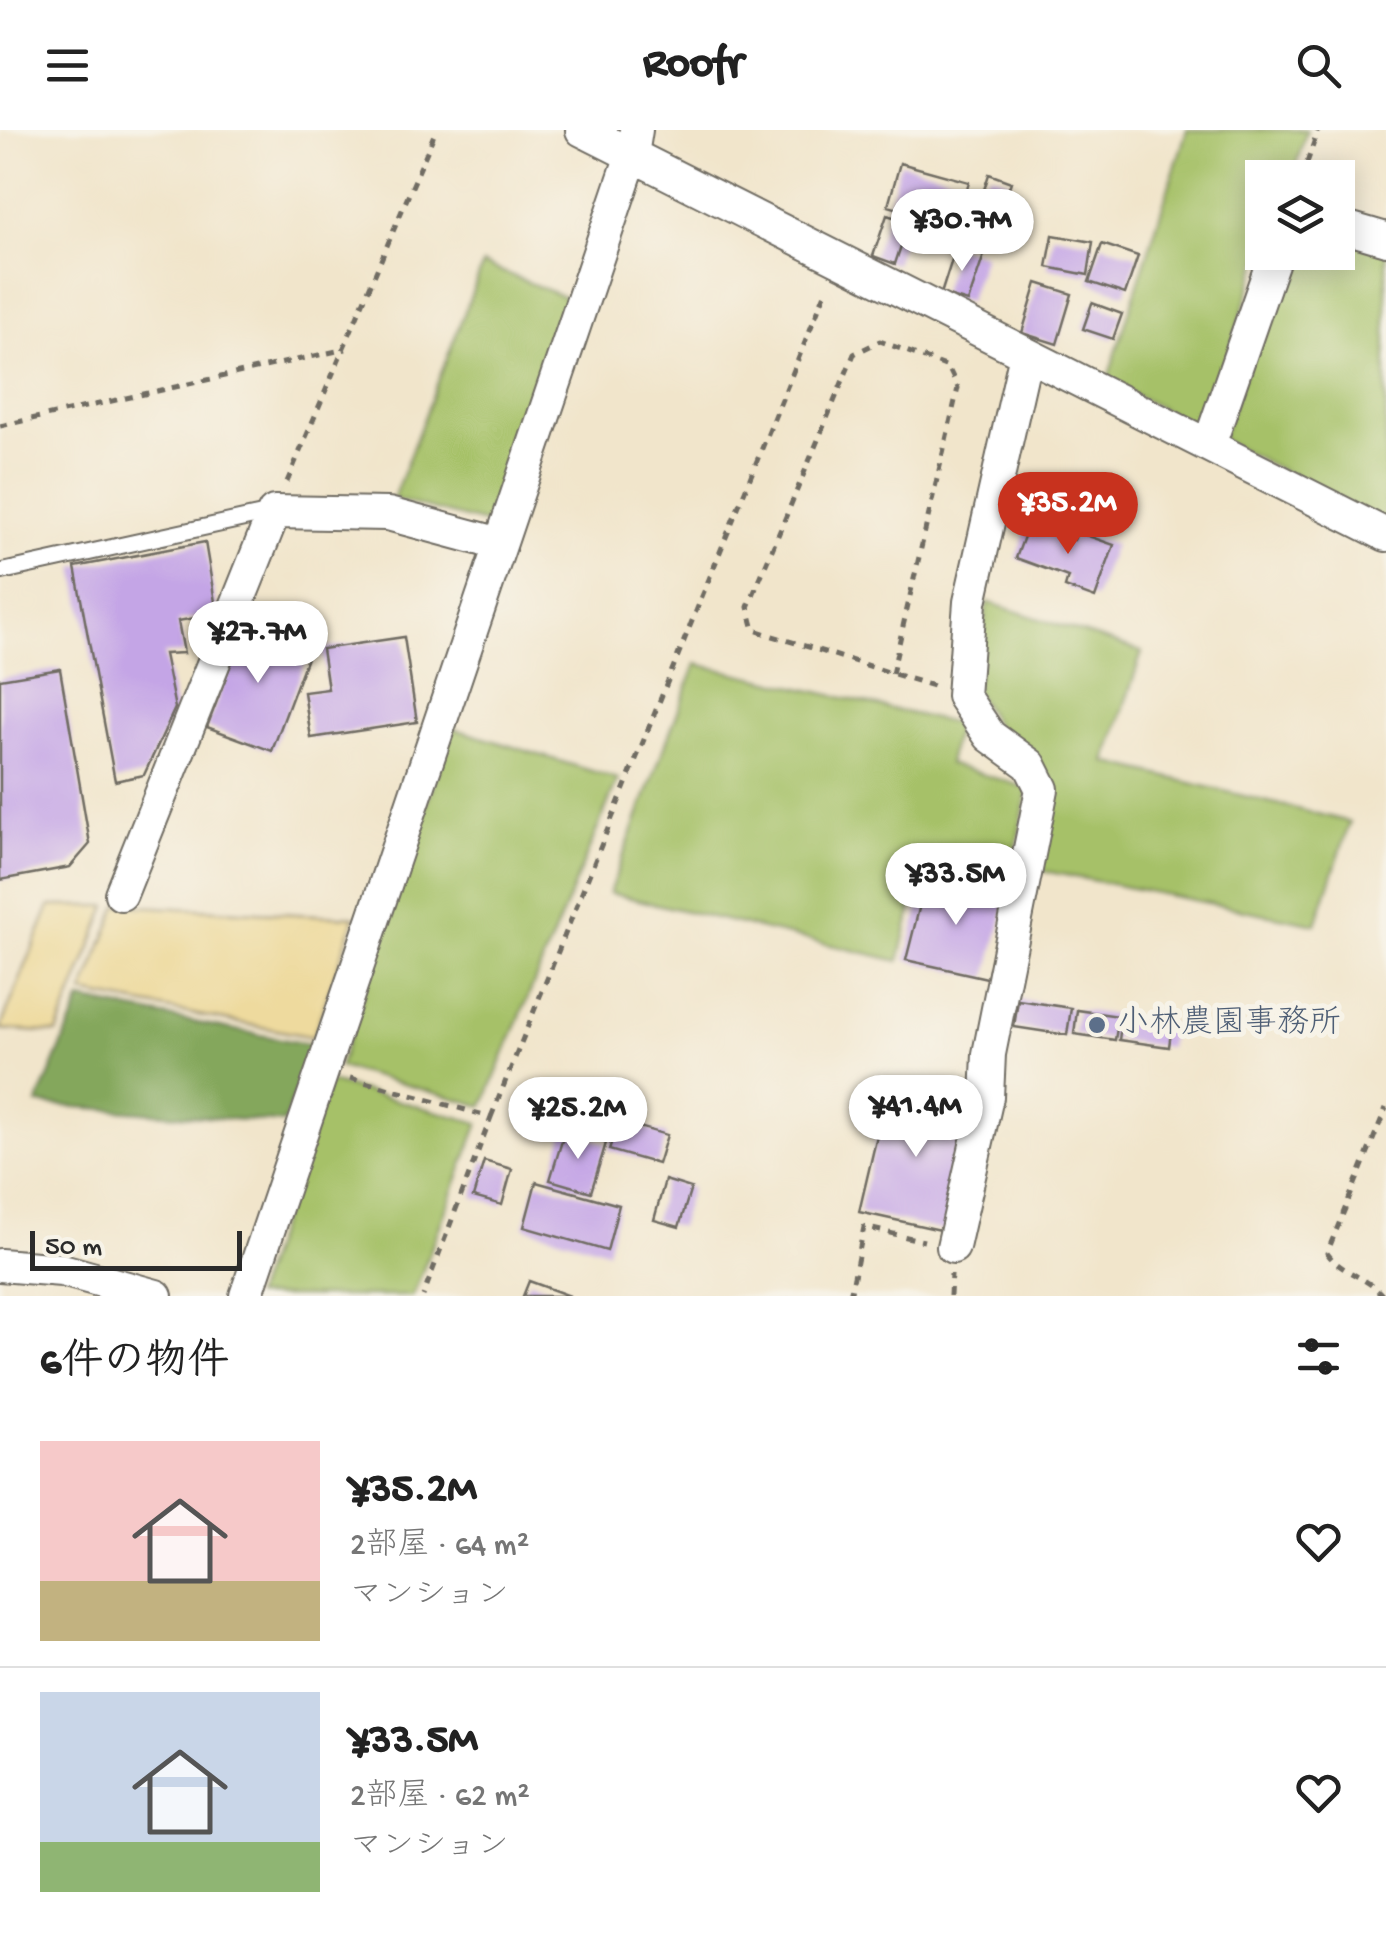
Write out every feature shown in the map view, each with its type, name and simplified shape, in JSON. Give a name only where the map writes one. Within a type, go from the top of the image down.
[{"type":"street","points":[[582,130],[634,142],[838,262],[1386,535]]},
{"type":"street","points":[[246,1296],[634,142]]},
{"type":"street","points":[[1355,230],[1386,239]]},
{"type":"street","points":[[1209,445],[1270,270]]},
{"type":"street","points":[[953,1247],[987,1097],[988,1054],[1042,789],[1030,765],[990,736],[963,696],[970,602],[1026,354]]},
{"type":"street","points":[[121,894],[274,512],[388,514],[500,544]]},
{"type":"street","points":[[0,1265],[62,1270],[156,1296]]},
{"type":"lane","points":[[0,572],[274,512]]},
{"type":"path","points":[[274,512],[436,130]]},
{"type":"path","points":[[1308,160],[1318,130]]},
{"type":"path","points":[[423,1296],[491,1118],[838,262]]},
{"type":"path","points":[[892,674],[958,388],[948,367],[880,341],[854,354],[748,608],[754,630],[892,674],[963,696]]},
{"type":"path","points":[[0,426],[346,349]]},
{"type":"path","points":[[324,1070],[491,1118]]},
{"type":"path","points":[[1383,1296],[1370,1280],[1340,1271],[1327,1253],[1386,1108]]},
{"type":"path","points":[[850,1296],[864,1228],[953,1247]]},
{"type":"green space","points":[[1187,130],[1307,130],[1297,160],[1245,160],[1245,270],[1256,270],[1204,430],[1107,381]]},
{"type":"green space","points":[[1355,241],[1386,251],[1386,524],[1221,439],[1281,270],[1355,270]]},
{"type":"green space","points":[[483,264],[567,298],[492,525],[393,499]]},
{"type":"green space","points":[[987,602],[1142,652],[1106,762],[1350,822],[1316,924],[1039,870],[1056,791],[997,727],[975,692]]},
{"type":"green space","points":[[696,664],[957,724],[948,764],[1028,788],[1008,890],[922,867],[899,961],[609,893]]},
{"type":"green space","points":[[452,728],[618,779],[483,1106],[339,1067]]},
{"type":"green space","points":[[81,1000],[312,1045],[284,1123],[37,1104]]},
{"type":"green space","points":[[330,1082],[479,1123],[413,1296],[254,1296]]},
{"type":"sand","points":[[118,905],[355,917],[313,1037],[83,993]]},
{"type":"sand","points":[[50,906],[107,906],[57,1033],[0,1029]]},
{"type":"building","points":[[900,163],[969,182],[957,225],[888,206]]},
{"type":"building","points":[[989,174],[1011,182],[1003,204],[982,196]]},
{"type":"building","points":[[887,215],[909,222],[895,264],[873,256]]},
{"type":"building","points":[[1053,235],[1093,242],[1088,275],[1047,267]]},
{"type":"building","points":[[1102,244],[1138,256],[1125,294],[1089,282]]},
{"type":"building","points":[[956,247],[984,255],[968,302],[941,294]]},
{"type":"building","points":[[1037,283],[1072,294],[1057,344],[1022,333]]},
{"type":"building","points":[[1092,303],[1122,314],[1113,339],[1083,329]]},
{"type":"building","points":[[1029,523],[1074,540],[1077,532],[1114,545],[1095,598],[1065,587],[1068,577],[1016,558]]},
{"type":"building","points":[[205,542],[217,614],[178,621],[184,653],[164,654],[175,708],[144,775],[115,781],[75,567]]},
{"type":"building","points":[[249,616],[287,630],[281,645],[308,655],[272,751],[207,727]]},
{"type":"building","points":[[404,637],[417,722],[311,738],[304,692],[328,689],[322,649]]},
{"type":"building","points":[[60,669],[90,844],[70,867],[0,880],[0,679]]},
{"type":"building","points":[[927,877],[1007,898],[987,978],[906,960]]},
{"type":"building","points":[[1018,1000],[1071,1008],[1067,1035],[1014,1027]]},
{"type":"building","points":[[1077,1010],[1119,1016],[1115,1040],[1074,1034]]},
{"type":"building","points":[[1122,1017],[1172,1024],[1169,1047],[1119,1040]]},
{"type":"building","points":[[888,1089],[973,1109],[945,1231],[859,1212]]},
{"type":"building","points":[[618,1121],[667,1135],[658,1164],[609,1150]]},
{"type":"building","points":[[565,1131],[606,1143],[591,1192],[550,1180]]},
{"type":"building","points":[[484,1161],[512,1169],[502,1205],[473,1197]]},
{"type":"building","points":[[665,1180],[691,1188],[679,1227],[654,1220]]},
{"type":"building","points":[[536,1182],[619,1205],[607,1251],[524,1227]]},
{"type":"building","points":[[529,1281],[570,1296],[523,1296]]},
{"type":"place","name":"小林農園事務所","points":[[1097,1025]]}]
